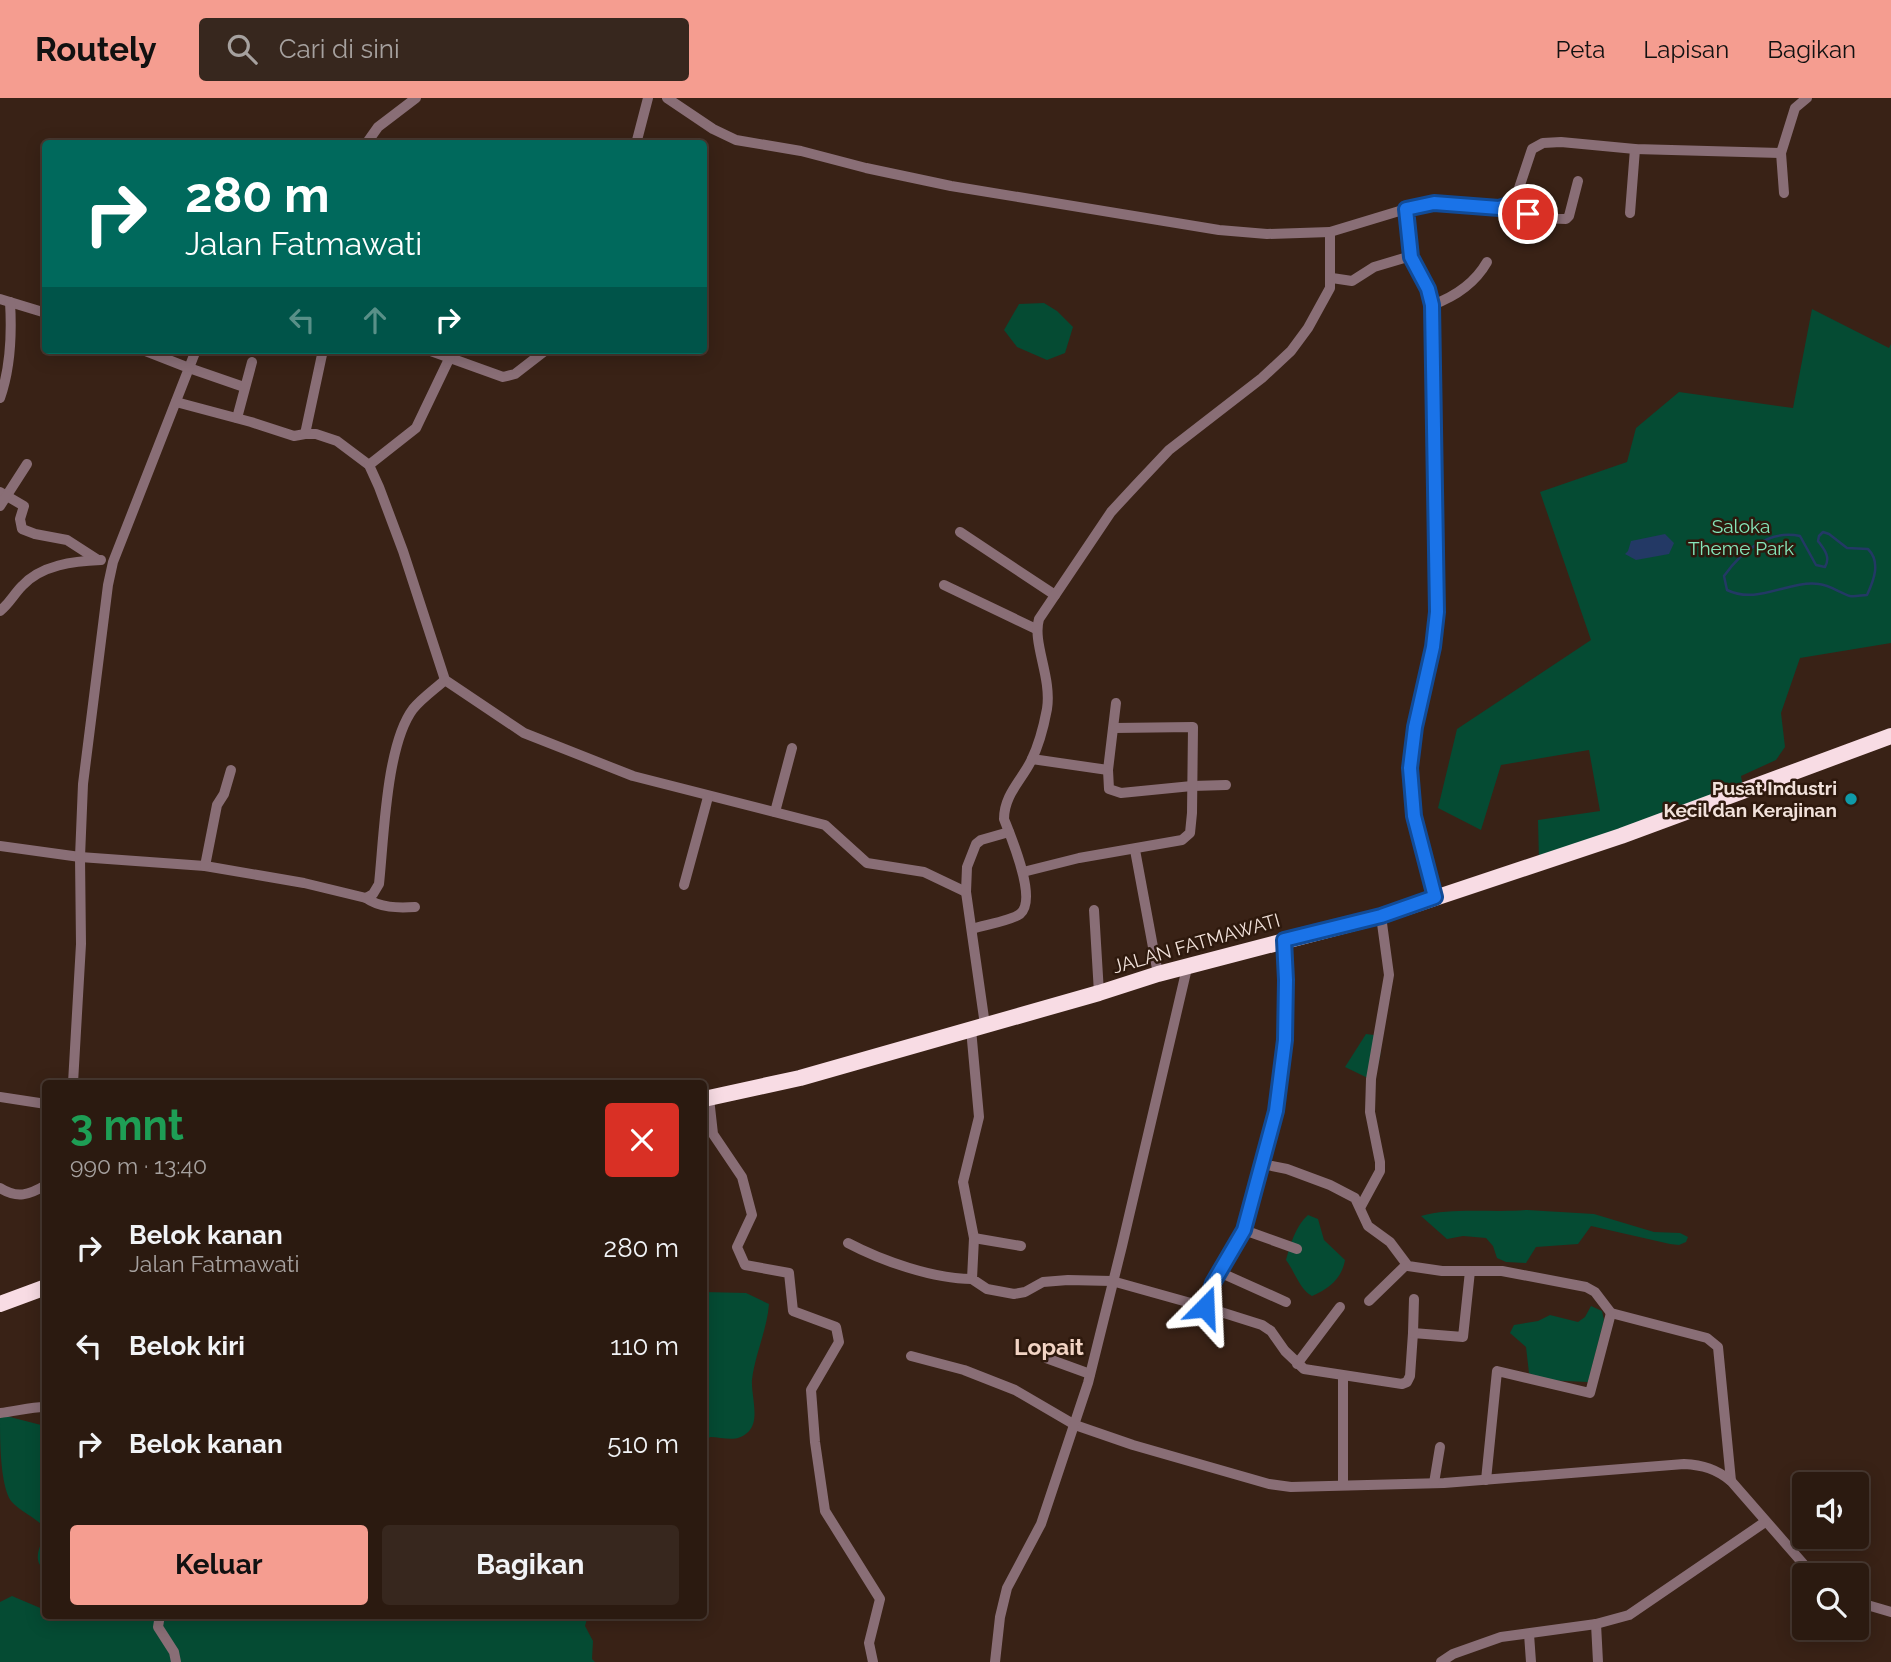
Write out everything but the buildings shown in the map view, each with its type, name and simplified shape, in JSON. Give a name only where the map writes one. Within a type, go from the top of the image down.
[{"type":"highway","name":"JALAN FATMAWATI","points":[[707,1099],[800,1079],[1158,974],[1381,916],[1630,833],[1891,736]]},
{"type":"highway","points":[[0,1304],[42,1288]]},
{"type":"street","points":[[369,140],[379,127],[416,98]]},
{"type":"street","points":[[637,140],[648,98]]},
{"type":"street","points":[[667,98],[713,130],[736,140],[801,151],[951,186],[1219,230],[1267,234],[1330,232],[1434,203],[1499,208],[1514,203]]},
{"type":"street","points":[[1784,192],[1781,153],[1795,108],[1807,98]]},
{"type":"street","points":[[1514,203],[1529,155],[1536,146],[1561,142],[1635,149],[1781,153]]},
{"type":"street","points":[[1630,213],[1635,149]]},
{"type":"street","points":[[1514,203],[1528,214],[1566,219],[1578,181]]},
{"type":"street","points":[[1406,209],[1411,257],[1428,289],[1432,305],[1437,612],[1410,768],[1414,816],[1435,897]]},
{"type":"street","points":[[972,929],[1018,915],[1026,904],[1023,872],[1004,819],[1006,802],[1032,759],[1046,711],[1046,670],[1036,629],[1039,619],[1111,512],[1168,450],[1232,403],[1291,351],[1323,304],[1332,278],[1330,232]]},
{"type":"street","points":[[1332,278],[1352,281],[1374,267],[1411,257]]},
{"type":"street","points":[[1432,305],[1446,300],[1475,280],[1487,262]]},
{"type":"street","points":[[0,398],[6,382],[12,338],[5,300],[42,312]]},
{"type":"street","points":[[153,354],[244,387]]},
{"type":"street","points":[[73,1080],[81,944],[83,784],[108,585],[113,562],[195,354]]},
{"type":"street","points":[[305,433],[322,354]]},
{"type":"street","points":[[442,354],[509,377],[541,354]]},
{"type":"street","points":[[369,465],[413,431],[450,357]]},
{"type":"street","points":[[237,418],[252,362]]},
{"type":"street","points":[[176,402],[294,436],[317,434],[337,442],[369,465],[403,551],[445,680],[524,733],[633,776],[825,825],[867,863],[924,872],[965,892]]},
{"type":"street","points":[[0,517],[3,494],[27,464]]},
{"type":"street","points":[[3,494],[24,506],[20,519],[22,529],[67,540],[98,560]]},
{"type":"street","points":[[960,532],[1055,595]]},
{"type":"street","points":[[0,611],[36,573],[52,567],[98,560],[113,562]]},
{"type":"street","points":[[944,585],[1036,629]]},
{"type":"street","points":[[366,898],[373,894],[379,884],[386,802],[404,724],[414,708],[445,680]]},
{"type":"street","points":[[1116,703],[1108,770],[1109,789],[1117,793],[1226,785]]},
{"type":"street","points":[[1023,872],[1079,858],[1182,840],[1190,833],[1193,726],[1114,728]]},
{"type":"street","points":[[775,812],[792,748]]},
{"type":"street","points":[[1032,759],[1108,770]]},
{"type":"street","points":[[205,866],[216,805],[224,794],[231,770]]},
{"type":"street","points":[[684,885],[708,797]]},
{"type":"street","points":[[972,1279],[974,1238],[963,1182],[979,1116],[978,1027],[972,929],[965,892],[967,867],[976,844],[1009,832]]},
{"type":"street","points":[[0,846],[80,857],[205,866],[304,883],[397,908],[415,906]]},
{"type":"street","points":[[1135,850],[1158,974]]},
{"type":"street","points":[[1094,910],[1098,993]]},
{"type":"street","points":[[1361,1206],[1380,1171],[1370,1112],[1371,1079],[1389,975],[1381,916]]},
{"type":"street","points":[[1205,1307],[1219,1272],[1244,1230],[1280,1092],[1285,1040],[1284,940]]},
{"type":"street","points":[[995,1662],[1000,1617],[1007,1588],[1041,1524],[1090,1374],[1186,968]]},
{"type":"street","points":[[0,1097],[42,1103]]},
{"type":"street","points":[[707,1104],[713,1134],[742,1177],[752,1215],[737,1247],[745,1265],[789,1273],[793,1311],[836,1327],[839,1342],[811,1390],[815,1442],[825,1511],[880,1599],[869,1643],[873,1662]]},
{"type":"street","points":[[1262,1164],[1286,1169],[1330,1185],[1355,1198],[1368,1226],[1390,1242],[1406,1265],[1442,1271],[1502,1271],[1586,1287],[1595,1292],[1611,1313],[1707,1338],[1718,1347],[1731,1480]]},
{"type":"street","points":[[0,1188],[9,1194],[23,1195],[42,1188]]},
{"type":"street","points":[[1244,1230],[1297,1249]]},
{"type":"street","points":[[974,1238],[1021,1246]]},
{"type":"street","points":[[848,1243],[872,1255],[947,1279],[972,1279],[987,1289],[1014,1294],[1043,1282],[1112,1281],[1262,1325],[1271,1331],[1304,1369],[1402,1384],[1408,1382],[1414,1299]]},
{"type":"street","points":[[1369,1301],[1406,1265]]},
{"type":"street","points":[[1463,1337],[1469,1271]]},
{"type":"street","points":[[1219,1272],[1286,1302]]},
{"type":"street","points":[[1297,1364],[1340,1307]]},
{"type":"street","points":[[1486,1480],[1497,1371],[1590,1393],[1611,1313]]},
{"type":"street","points":[[1413,1333],[1477,1339]]},
{"type":"street","points":[[911,1356],[964,1370],[1015,1390],[1075,1425],[1269,1484],[1291,1487],[1434,1483],[1685,1464],[1717,1470],[1731,1480],[1802,1563]]},
{"type":"street","points":[[1046,1358],[1090,1374]]},
{"type":"street","points":[[1343,1377],[1343,1485]]},
{"type":"street","points":[[0,1413],[42,1406]]},
{"type":"street","points":[[1434,1483],[1440,1447]]},
{"type":"street","points":[[1441,1662],[1454,1654],[1501,1637],[1596,1624],[1629,1615],[1765,1522]]},
{"type":"street","points":[[1869,1606],[1891,1612]]},
{"type":"street","points":[[159,1619],[158,1627],[174,1652],[176,1662]]},
{"type":"street","points":[[1596,1624],[1598,1662]]},
{"type":"street","points":[[1529,1634],[1531,1662]]},
{"type":"green space","points":[[1044,303],[1057,311],[1073,327],[1065,353],[1047,360],[1017,347],[1004,330],[1019,304]]},
{"type":"green space","name":"Saloka Theme Park","points":[[1812,309],[1889,348],[1891,344],[1891,643],[1800,658],[1781,713],[1785,747],[1776,760],[1741,776],[1743,787],[1539,861],[1538,820],[1600,811],[1589,750],[1501,765],[1481,830],[1438,808],[1457,729],[1591,640],[1540,492],[1627,462],[1636,428],[1679,392],[1793,408]]},
{"type":"green space","points":[[1366,1034],[1382,1036],[1374,1081],[1345,1067]]},
{"type":"green space","points":[[1527,1210],[1594,1214],[1654,1232],[1680,1233],[1688,1237],[1686,1242],[1679,1245],[1670,1244],[1591,1226],[1578,1244],[1536,1247],[1526,1263],[1506,1262],[1497,1258],[1493,1246],[1486,1238],[1463,1236],[1447,1239],[1421,1216],[1446,1212]]},
{"type":"green space","points":[[1308,1215],[1318,1219],[1324,1240],[1345,1260],[1334,1282],[1312,1296],[1301,1285],[1286,1260],[1297,1230]]},
{"type":"green space","points":[[707,1292],[746,1293],[769,1304],[752,1380],[754,1422],[747,1433],[738,1438],[710,1437],[707,1440]]},
{"type":"green space","points":[[1591,1306],[1602,1311],[1604,1320],[1588,1382],[1544,1380],[1529,1373],[1526,1347],[1510,1333],[1514,1325],[1538,1321],[1550,1315],[1578,1322],[1585,1317]]},
{"type":"green space","points":[[0,1417],[42,1425],[42,1525],[11,1501],[7,1494],[1,1462]]},
{"type":"green space","points":[[42,1542],[42,1567],[38,1557]]},
{"type":"green space","points":[[12,1596],[42,1609],[42,1619],[587,1619],[585,1626],[593,1641],[592,1659],[595,1662],[0,1662],[0,1602]]},
{"type":"water","points":[[1665,534],[1674,543],[1669,554],[1636,560],[1625,554],[1631,541]]},
{"type":"waterway","points":[[1823,532],[1847,548],[1868,549],[1872,554],[1875,571],[1867,595],[1850,596],[1819,584],[1796,585],[1750,595],[1727,590],[1724,576],[1739,559],[1757,544],[1777,536],[1800,536],[1816,565],[1825,567],[1827,556],[1818,541],[1823,532]]},
{"type":"place","name":"Pusat Industri Kecil dan Kerajinan","points":[[1851,799]]},
{"type":"district","name":"Lopait","points":[[1049,1346]]},
{"type":"route","points":[[1205,1307],[1213,1283],[1244,1230],[1276,1111],[1285,1040],[1284,940],[1381,916],[1435,897],[1414,816],[1410,768],[1437,612],[1432,305],[1428,289],[1411,257],[1406,209],[1434,203],[1499,208],[1514,203],[1528,214]]}]
